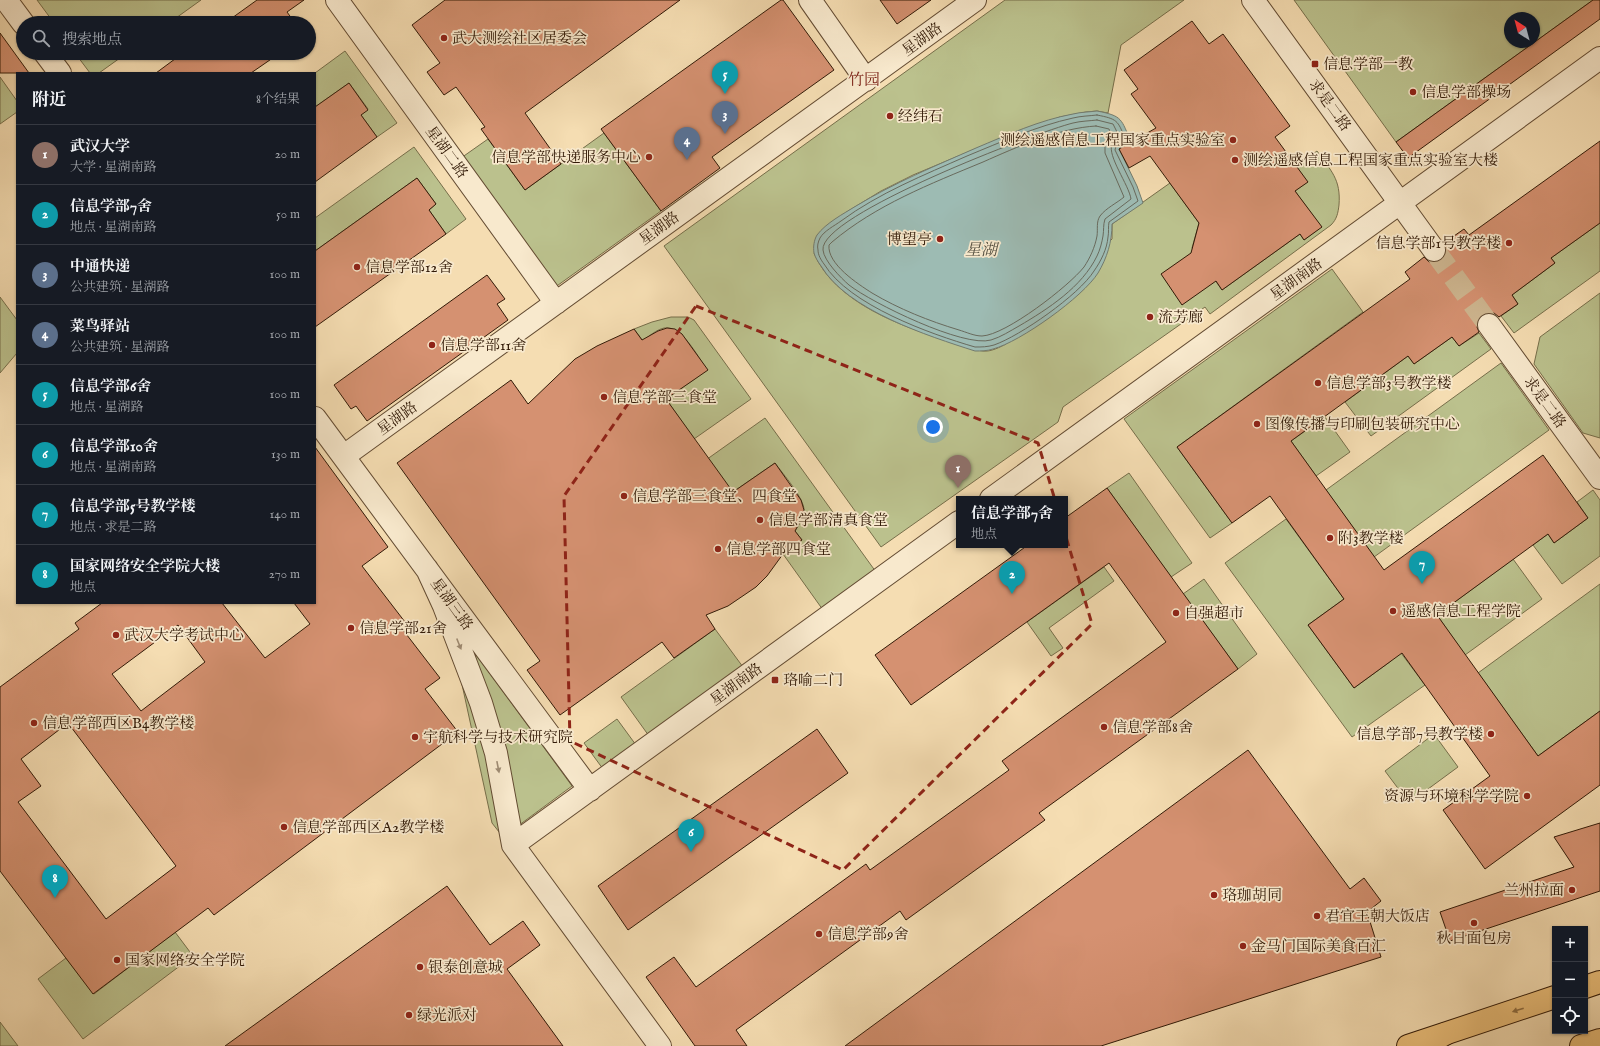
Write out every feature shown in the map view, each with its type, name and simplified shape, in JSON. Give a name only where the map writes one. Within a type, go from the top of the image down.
[{"type":"main road","points":[[1588,986],[1600,982]]},
{"type":"main road","points":[[1408,1046],[1552,998]]},
{"type":"main road","points":[[1424,1046],[1445,1034]]},
{"type":"main road","points":[[1581,1046],[1600,1040]]},
{"type":"street","points":[[6,0],[18,16]]},
{"type":"street","name":"星湖二路","points":[[337,0],[556,303]]},
{"type":"street","points":[[810,0],[866,80]]},
{"type":"street","name":"星湖路","points":[[344,456],[975,0]]},
{"type":"street","name":"求是二路","points":[[1254,0],[1434,250]]},
{"type":"street","name":"星湖南路","points":[[995,496],[1600,58]]},
{"type":"street","points":[[50,60],[59,72]]},
{"type":"street","name":"求是二路","points":[[1489,325],[1600,477]]},
{"type":"street","name":"星湖三路","points":[[316,419],[590,790]]},
{"type":"street","name":"星湖南路","points":[[513,845],[956,524]]},
{"type":"street","points":[[427,569],[447,613],[481,703],[496,753],[513,845],[660,1046]]},
{"type":"highlighted area","points":[[696,306],[1038,443],[1092,624],[843,870],[570,741],[564,496]]},
{"type":"green space","points":[[37,0],[201,0],[179,16],[49,16]]},
{"type":"green space","points":[[1005,0],[1184,0],[1121,45],[1108,113],[1097,111],[1060,117],[992,142],[913,175],[881,191],[845,213],[814,253],[824,270],[837,286],[853,299],[912,329],[975,349],[989,351],[1006,344],[1112,239],[1112,224],[1170,183],[1199,223],[1192,248],[1222,290],[1300,234],[1304,240],[1321,227],[1295,191],[1307,182],[1296,166],[1317,151],[1331,170],[1337,182],[1339,196],[1338,213],[1331,225],[1210,314],[1205,307],[1063,407],[1058,422],[881,547],[664,246]]},
{"type":"green space","name":"信息学部操场","points":[[1294,0],[1593,0],[1540,38],[1540,12],[1504,12],[1504,48],[1526,48],[1396,142]]},
{"type":"green space","points":[[345,51],[397,123],[377,137],[361,115],[368,109],[349,83],[316,106],[316,72]]},
{"type":"green space","points":[[80,60],[117,60],[100,72],[89,72]]},
{"type":"green space","points":[[0,77],[16,100],[16,113],[0,124]]},
{"type":"green space","points":[[604,133],[661,211],[554,288],[461,158],[488,139],[525,190]]},
{"type":"green space","points":[[414,147],[466,219],[446,234],[429,210],[436,204],[417,178],[316,250],[316,217]]},
{"type":"green space","points":[[1600,223],[1600,271],[1514,333],[1501,316],[1518,304],[1512,295],[1555,263],[1551,258]]},
{"type":"green space","points":[[1332,269],[1363,312],[1177,447],[1232,523],[1210,538],[1124,419]]},
{"type":"green space","points":[[1600,293],[1600,438],[1583,433],[1534,364],[1540,337]]},
{"type":"green space","points":[[0,297],[16,319],[16,354],[0,373]]},
{"type":"green space","points":[[671,317],[688,317],[694,320],[751,399],[694,439],[666,399],[707,370],[689,343],[677,331],[671,328],[664,328],[650,335],[643,341],[634,329]]},
{"type":"green space","points":[[1479,333],[1491,349],[1371,436],[1345,402],[1408,356],[1414,364],[1452,337],[1459,346]]},
{"type":"green space","points":[[1501,363],[1549,430],[1374,557],[1326,490]]},
{"type":"green space","points":[[1325,417],[1350,452],[1316,476],[1291,441]]},
{"type":"green space","points":[[765,418],[876,572],[823,610],[783,554],[802,540],[795,531],[800,524],[804,510],[801,499],[775,463],[733,492],[689,472]]},
{"type":"green space","points":[[1129,473],[1192,563],[1171,577],[1107,488]]},
{"type":"green space","points":[[1593,490],[1600,500],[1600,556],[1562,584],[1533,545],[1548,534],[1554,543],[1588,518],[1577,502]]},
{"type":"green space","points":[[1286,519],[1344,599],[1308,625],[1354,688],[1391,661],[1395,645],[1425,685],[1352,737],[1225,563]]},
{"type":"green space","points":[[1513,559],[1542,599],[1465,655],[1437,615]]},
{"type":"green space","points":[[1104,567],[1114,581],[1049,628],[1063,648],[1051,656],[1027,622]]},
{"type":"green space","points":[[1204,579],[1257,654],[1238,669],[1183,594]]},
{"type":"green space","points":[[1600,584],[1600,711],[1538,756],[1478,673]]},
{"type":"green space","points":[[715,629],[743,667],[649,736],[621,697]]},
{"type":"green space","points":[[475,653],[572,786],[503,837],[492,823],[458,666]]},
{"type":"green space","points":[[617,719],[636,745],[603,769],[584,743]]},
{"type":"green space","points":[[1434,734],[1458,767],[1409,803],[1385,771]]},
{"type":"green space","points":[[175,932],[193,956],[83,1039],[38,979],[66,958],[94,994]]},
{"type":"green space","points":[[0,1022],[18,1046],[0,1046]]},
{"type":"water","name":"星湖","points":[[1097,111],[1117,117],[1123,123],[1131,142],[1119,149],[1137,186],[1143,203],[1112,224],[1110,243],[1104,262],[1090,283],[1065,306],[1019,338],[993,349],[986,351],[975,351],[912,329],[869,308],[849,296],[833,282],[816,258],[814,253],[814,244],[817,235],[821,231],[840,216],[885,190],[945,161],[1024,128],[1048,120],[1079,113]]},
{"type":"building","points":[[257,0],[304,0],[287,12],[290,16],[235,16]]},
{"type":"building","points":[[445,0],[680,0],[525,113],[561,164],[525,190],[481,129],[485,127],[456,87],[444,95],[427,72],[440,63],[412,25]]},
{"type":"building","points":[[783,0],[834,70],[712,157],[720,168],[661,211],[601,129]]},
{"type":"building","points":[[880,0],[931,0],[897,24]]},
{"type":"building","points":[[1593,0],[1600,0],[1600,19],[1408,158],[1396,142],[1526,48],[1540,48],[1540,38]]},
{"type":"building","name":"测绘遥感信息工程国家重点实验室大楼","points":[[1192,21],[1209,44],[1223,34],[1290,126],[1275,137],[1308,182],[1295,191],[1322,227],[1304,240],[1300,234],[1222,290],[1216,281],[1182,305],[1161,274],[1191,253],[1199,223],[1150,156],[1129,168],[1119,149],[1156,128],[1131,94],[1138,89],[1124,70]]},
{"type":"building","points":[[0,33],[16,55],[16,60],[20,60],[28,72],[0,73]]},
{"type":"building","points":[[174,60],[270,60],[252,72],[157,72]]},
{"type":"building","points":[[349,83],[368,110],[361,115],[377,137],[316,181],[316,106]]},
{"type":"building","points":[[1600,141],[1600,223],[1551,258],[1555,263],[1512,295],[1518,304],[1499,317],[1494,313],[1482,315],[1477,320],[1479,332],[1459,346],[1452,337],[1414,364],[1408,356],[1291,441],[1384,570],[1543,455],[1588,518],[1554,543],[1548,534],[1437,615],[1538,756],[1600,711],[1600,785],[1485,869],[1443,810],[1490,776],[1402,653],[1354,688],[1308,625],[1344,599],[1270,496],[1232,523],[1177,447],[1410,279],[1405,272],[1424,257],[1429,262],[1441,260],[1446,255],[1444,243],[1464,229],[1469,235]]},
{"type":"building","name":"信息学部12舍","points":[[417,178],[436,204],[429,210],[446,234],[316,326],[316,250]]},
{"type":"building","name":"信息学部11舍","points":[[487,275],[505,299],[497,304],[508,320],[367,421],[356,406],[351,409],[334,385]]},
{"type":"building","name":"信息学部三食堂、四食堂","points":[[667,328],[675,329],[682,334],[708,370],[666,399],[733,492],[775,463],[801,500],[804,510],[795,531],[802,540],[783,554],[767,576],[756,587],[728,606],[706,615],[715,629],[674,658],[662,642],[560,715],[527,670],[540,661],[397,463],[511,380],[528,404],[575,359],[597,346],[634,329],[642,340]]},
{"type":"building","points":[[316,448],[388,547],[362,566],[405,622],[400,626],[440,678],[425,689],[458,732],[214,915],[208,908],[93,994],[0,871],[0,687],[79,629],[75,623],[101,604],[223,604],[265,658],[310,624],[295,604],[316,604]],"holes":[[[178,625],[205,662],[141,711],[112,674]],[[68,723],[176,866],[106,919],[18,802],[41,786],[21,759]]]},
{"type":"building","points":[[1107,488],[1238,669],[1039,813],[1045,820],[906,920],[900,911],[736,1030],[747,1046],[695,1046],[646,977],[674,957],[696,987],[866,864],[870,870],[1009,770],[1002,761],[1166,642],[1109,563],[911,705],[875,655],[1024,548],[1068,548],[1068,516]]},
{"type":"building","points":[[817,729],[848,773],[628,930],[598,886]]},
{"type":"building","name":"珞珈胡同","points":[[1248,750],[1350,889],[1364,878],[1381,901],[1367,912],[1381,957],[1101,1046],[845,1046]]},
{"type":"building","points":[[1600,823],[1600,891],[1450,941],[1440,912],[1574,867],[1554,837]]},
{"type":"building","name":"银泰创意城","points":[[447,886],[490,945],[523,921],[540,945],[507,969],[563,1046],[225,1046]]},
{"type":"tunnel","points":[[1434,250],[1489,325]]},
{"type":"place","name":"武大测绘社区居委会","points":[[444,38]]},
{"type":"place","name":"信息学部一教","points":[[1315,64]]},
{"type":"place","name":"信息学部操场","points":[[1413,92]]},
{"type":"place","name":"信息学部6舍","points":[[725,94]]},
{"type":"place","name":"经纬石","points":[[890,116]]},
{"type":"place","name":"中通快递","points":[[725,134]]},
{"type":"place","name":"测绘遥感信息工程国家重点实验室","points":[[1233,140]]},
{"type":"place","name":"信息学部快递服务中心","points":[[649,157]]},
{"type":"place","name":"菜鸟驿站","points":[[687,160]]},
{"type":"place","name":"测绘遥感信息工程国家重点实验室大楼","points":[[1235,160]]},
{"type":"place","name":"博望亭","points":[[940,239]]},
{"type":"place","name":"信息学部1号教学楼","points":[[1509,243]]},
{"type":"place","name":"信息学部12舍","points":[[357,267]]},
{"type":"place","name":"流芳廊","points":[[1150,317]]},
{"type":"place","name":"信息学部11舍","points":[[432,345]]},
{"type":"place","name":"信息学部3号教学楼","points":[[1318,383]]},
{"type":"place","name":"信息学部三食堂","points":[[604,397]]},
{"type":"place","name":"图像传播与印刷包装研究中心","points":[[1257,424]]},
{"type":"place","name":"武汉大学","points":[[958,488]]},
{"type":"place","name":"信息学部三食堂、四食堂","points":[[624,496]]},
{"type":"place","name":"信息学部清真食堂","points":[[760,520]]},
{"type":"place","name":"附3教学楼","points":[[1330,538]]},
{"type":"place","name":"信息学部四食堂","points":[[718,549]]},
{"type":"place","name":"信息学部5号教学楼","points":[[1422,584]]},
{"type":"place","name":"信息学部7舍","points":[[1012,594]]},
{"type":"place","name":"遥感信息工程学院","points":[[1393,611]]},
{"type":"place","name":"自强超市","points":[[1176,613]]},
{"type":"place","name":"信息学部21舍","points":[[351,628]]},
{"type":"place","name":"武汉大学考试中心","points":[[116,635]]},
{"type":"place","name":"珞喻二门","points":[[775,680]]},
{"type":"place","name":"信息学部西区B4教学楼","points":[[34,723]]},
{"type":"place","name":"信息学部8舍","points":[[1104,727]]},
{"type":"place","name":"信息学部7号教学楼","points":[[1491,734]]},
{"type":"place","name":"宇航科学与技术研究院","points":[[415,737]]},
{"type":"place","name":"资源与环境科学学院","points":[[1527,796]]},
{"type":"place","name":"信息学部西区A2教学楼","points":[[284,827]]},
{"type":"place","name":"信息学部10舍","points":[[691,852]]},
{"type":"place","name":"兰州拉面","points":[[1572,890]]},
{"type":"place","name":"珞珈胡同","points":[[1214,895]]},
{"type":"place","name":"国家网络安全学院大楼","points":[[55,898]]},
{"type":"place","name":"君宜王朝大饭店","points":[[1317,916]]},
{"type":"place","name":"秋日面包房","points":[[1474,923]]},
{"type":"place","name":"信息学部9舍","points":[[819,934]]},
{"type":"place","name":"金马门国际美食百汇","points":[[1243,946]]},
{"type":"place","name":"国家网络安全学院","points":[[117,960]]},
{"type":"place","name":"银泰创意城","points":[[420,967]]},
{"type":"place","name":"绿光派对","points":[[409,1015]]},
{"type":"district","name":"竹园","points":[[864,79]]}]
